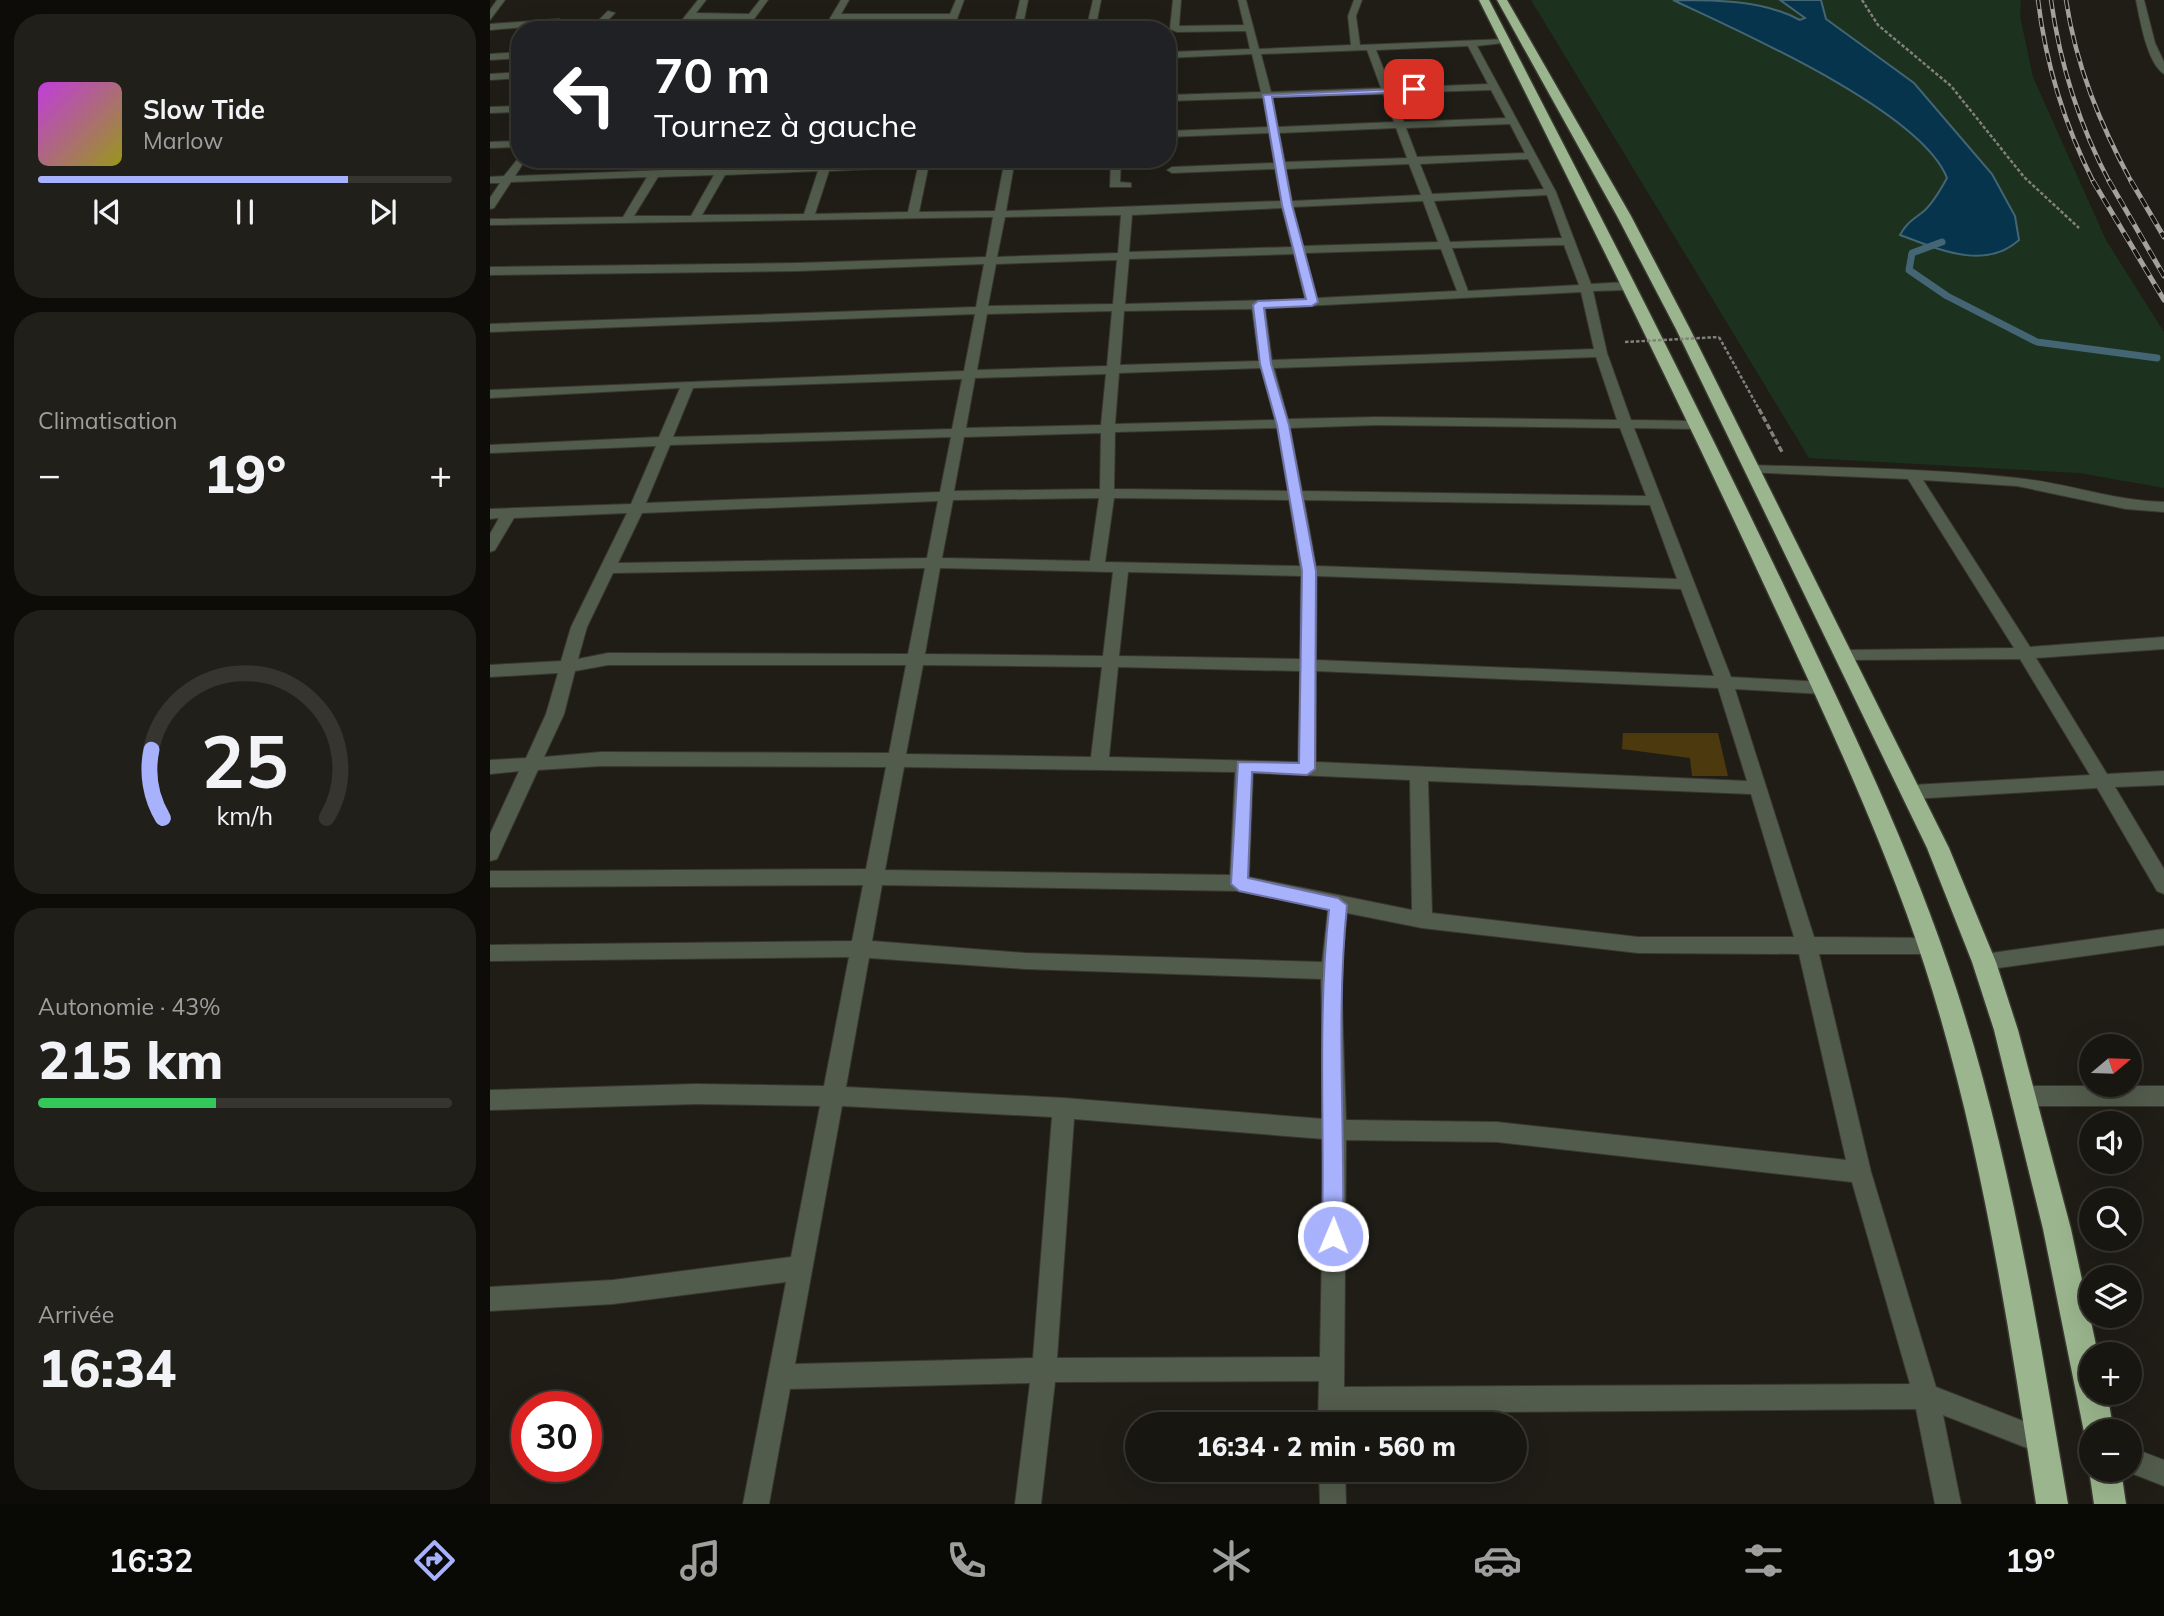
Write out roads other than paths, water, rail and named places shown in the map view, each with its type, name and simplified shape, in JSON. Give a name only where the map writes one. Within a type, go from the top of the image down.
[{"type":"highway","points":[[1485,0],[1698,425],[1885,829],[1929,946],[1978,1110],[2052,1504]]},
{"type":"highway","points":[[1502,0],[1624,216],[1912,792],[1984,962],[2057,1229],[2081,1342]]},
{"type":"highway","points":[[2107,1482],[2110,1504]]},
{"type":"street","points":[[490,17],[501,0]]},
{"type":"street","points":[[685,21],[702,0]]},
{"type":"street","points":[[749,21],[764,0]]},
{"type":"street","points":[[832,21],[845,0]]},
{"type":"street","points":[[951,21],[960,0]]},
{"type":"street","points":[[1019,21],[1024,0]]},
{"type":"street","points":[[1092,21],[1097,0]]},
{"type":"street","points":[[1174,21],[1177,0]]},
{"type":"street","points":[[1242,0],[1267,95],[1287,205],[1312,302]]},
{"type":"street","points":[[1356,49],[1352,16],[1358,0]]},
{"type":"street","points":[[2140,0],[2150,43],[2164,71]]},
{"type":"street","points":[[603,21],[611,13]]},
{"type":"street","points":[[834,17],[925,13],[952,17]]},
{"type":"street","points":[[689,16],[752,17]]},
{"type":"street","points":[[490,27],[511,25]]},
{"type":"street","points":[[1176,28],[1251,28]]},
{"type":"street","points":[[1176,55],[1506,42]]},
{"type":"street","points":[[1471,43],[1551,192],[1586,288],[1601,353],[1626,425],[1726,682],[1807,947],[1860,1172],[1926,1396],[1948,1504]]},
{"type":"street","points":[[1371,48],[1464,295]]},
{"type":"street","points":[[490,57],[511,56]]},
{"type":"street","points":[[490,77],[511,76]]},
{"type":"street","points":[[1176,98],[1494,87]]},
{"type":"street","points":[[490,110],[511,109]]},
{"type":"street","points":[[1176,134],[1514,121]]},
{"type":"street","points":[[490,145],[511,144]]},
{"type":"street","points":[[1172,170],[1532,156]]},
{"type":"street","points":[[490,206],[515,168]]},
{"type":"street","points":[[696,216],[724,168]]},
{"type":"street","points":[[490,180],[721,174],[784,168]]},
{"type":"street","points":[[809,215],[825,168]]},
{"type":"street","points":[[913,215],[923,168]]},
{"type":"street","points":[[756,1504],[1008,168]]},
{"type":"street","points":[[1115,168],[1114,185],[1127,185]]},
{"type":"street","points":[[628,218],[654,175]]},
{"type":"street","points":[[490,222],[696,216],[1127,212],[1551,192]]},
{"type":"street","points":[[1097,566],[1107,493],[1108,428],[1127,212]]},
{"type":"street","points":[[490,271],[798,267],[1569,241]]},
{"type":"street","points":[[490,328],[982,310],[1258,305],[1627,286]]},
{"type":"street","points":[[1258,305],[1266,364],[1283,425],[1309,571],[1307,769]]},
{"type":"street","points":[[490,394],[688,384],[1601,353]]},
{"type":"street","points":[[490,854],[533,765],[559,701],[566,667],[579,627],[636,510],[688,384]]},
{"type":"street","points":[[490,449],[666,441],[1377,421],[1698,425]]},
{"type":"street","points":[[1751,469],[1912,474],[2021,482],[2109,502],[2164,507]]},
{"type":"street","points":[[1912,474],[2027,653],[2164,886]]},
{"type":"street","points":[[490,514],[946,496],[1107,493],[1657,501]]},
{"type":"street","points":[[490,547],[509,514]]},
{"type":"street","points":[[607,568],[934,563],[1309,571],[1686,584]]},
{"type":"street","points":[[1098,764],[1122,567]]},
{"type":"street","points":[[1846,656],[2027,653],[2164,643]]},
{"type":"street","points":[[490,671],[566,667],[608,659],[916,658],[1310,667],[1822,688]]},
{"type":"street","points":[[490,767],[601,759],[897,760],[1244,766],[1759,788]]},
{"type":"street","points":[[1239,884],[1244,766]]},
{"type":"street","points":[[1419,774],[1422,920]]},
{"type":"street","points":[[1912,792],[2164,778]]},
{"type":"street","points":[[490,879],[874,877],[1239,884],[1422,920],[1638,945],[1929,946]]},
{"type":"street","points":[[1338,905],[1331,971],[1335,1130],[1331,1412],[1926,1396],[2042,1441]]},
{"type":"street","points":[[1984,962],[2164,937]]},
{"type":"street","points":[[490,953],[861,949],[1025,961],[1331,971]]},
{"type":"street","points":[[490,1100],[696,1094],[833,1096],[1064,1108],[1335,1130],[1497,1132],[1860,1172]]},
{"type":"street","points":[[2022,1096],[2164,1097]]},
{"type":"street","points":[[1028,1504],[1044,1370],[1064,1108]]},
{"type":"street","points":[[490,1299],[613,1292],[801,1268]]},
{"type":"street","points":[[780,1377],[1044,1370],[1330,1369]]},
{"type":"street","points":[[2142,1465],[2164,1473]]},
{"type":"street","points":[[1332,1482],[1333,1504]]},
{"type":"water","points":[[1673,0],[1755,5],[1786,13],[1800,20],[1805,18],[1780,0],[1821,0],[1826,19],[1914,83],[1992,174],[2015,216],[2019,240],[2006,249],[1976,256],[1945,251],[1900,235],[1908,224],[1931,204],[1947,178],[1930,152],[1903,126],[1866,100],[1782,52]]},
{"type":"waterway","points":[[1942,242],[1912,253],[1909,270],[1947,296],[2037,342],[2157,358]]},
{"type":"railway","points":[[2038,0],[2051,71],[2065,117],[2093,182]]},
{"type":"railway","points":[[2051,0],[2072,94],[2109,181]]},
{"type":"railway","points":[[2066,0],[2076,48],[2091,94],[2131,181]]},
{"type":"railway","points":[[2109,181],[2164,276]]},
{"type":"railway","points":[[2131,181],[2164,237]]},
{"type":"railway","points":[[2093,182],[2164,300]]}]
